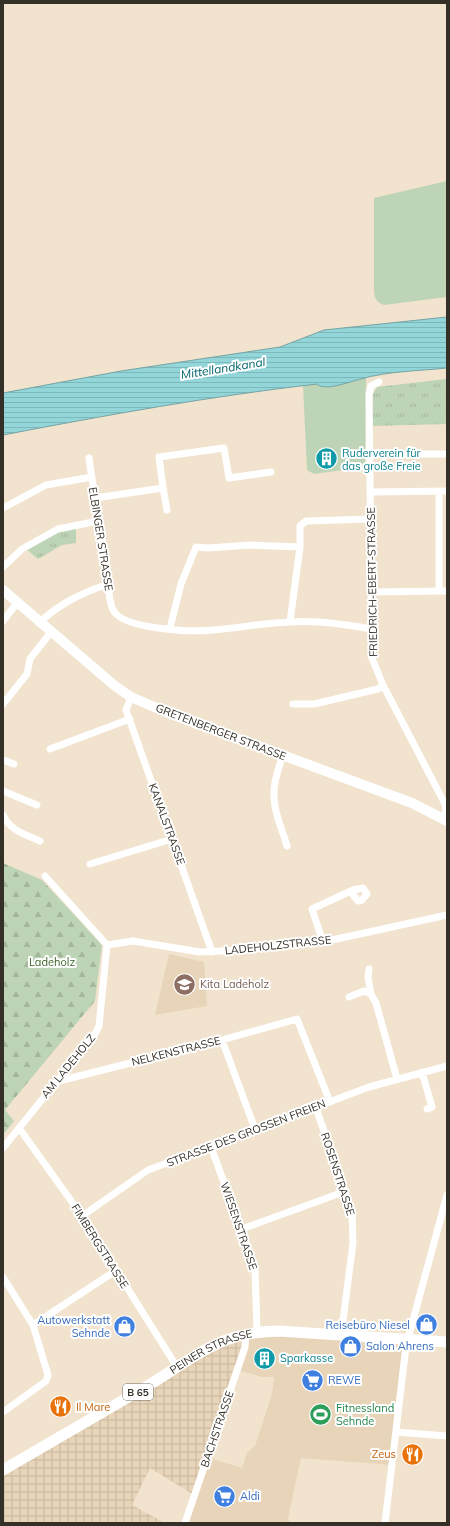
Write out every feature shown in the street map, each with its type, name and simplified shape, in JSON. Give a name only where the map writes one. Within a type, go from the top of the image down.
[{"type":"main road","name":"GRETENBERGER STRASSE","points":[[3,590],[39,623],[115,686],[131,697],[166,712],[282,756],[412,803],[445,820]]},
{"type":"main road","name":"PEINER STRASSE","points":[[3,1470],[146,1387],[213,1345],[251,1332],[279,1331],[447,1342]]},
{"type":"street","name":"FRIEDRICH-EBERT-STRASSE","points":[[379,382],[374,383],[369,389],[372,658],[383,686],[445,804],[445,820]]},
{"type":"street","points":[[167,510],[159,457],[224,448],[229,478],[271,472]]},
{"type":"street","points":[[369,454],[447,454]]},
{"type":"street","name":"ELBINGER STRASSE","points":[[89,458],[98,521],[101,527],[113,612],[129,622],[170,628]]},
{"type":"street","points":[[3,508],[46,485],[92,477]]},
{"type":"street","points":[[95,498],[163,488]]},
{"type":"street","points":[[371,492],[447,492]]},
{"type":"street","points":[[371,592],[443,591],[439,492]]},
{"type":"street","points":[[290,622],[300,547],[300,526],[306,521],[370,519]]},
{"type":"street","points":[[3,567],[22,549],[58,529],[98,521]]},
{"type":"street","points":[[300,547],[250,545],[208,548],[196,547],[181,584],[170,628],[212,630],[290,622],[324,622],[371,629]]},
{"type":"street","points":[[39,623],[57,607],[83,593],[108,584]]},
{"type":"street","points":[[3,621],[17,603]]},
{"type":"street","points":[[3,704],[27,674],[30,659],[51,632]]},
{"type":"street","points":[[292,704],[314,704],[378,689],[383,686]]},
{"type":"street","name":"KANALSTRASSE","points":[[131,697],[126,710],[212,952]]},
{"type":"street","points":[[50,749],[130,719]]},
{"type":"street","points":[[282,756],[275,781],[274,802],[287,846]]},
{"type":"street","points":[[3,760],[14,764]]},
{"type":"street","points":[[3,791],[37,805]]},
{"type":"street","points":[[3,815],[7,824],[13,829],[40,841]]},
{"type":"street","points":[[90,864],[172,839]]},
{"type":"street","points":[[45,876],[107,945]]},
{"type":"street","points":[[323,942],[312,909],[350,892]]},
{"type":"street","name":"LADEHOLZSTRASSE","points":[[107,945],[133,941],[200,952],[212,952],[323,942],[447,915]]},
{"type":"street","name":"AM LADEHOLZ","points":[[3,1148],[95,1034],[99,1026],[107,945]]},
{"type":"street","points":[[369,969],[368,977],[371,994],[376,1003],[397,1079]]},
{"type":"street","points":[[349,997],[364,992],[371,994]]},
{"type":"street","name":"NELKENSTRASSE","points":[[55,1082],[222,1040],[297,1019],[330,1102]]},
{"type":"street","points":[[222,1040],[255,1129]]},
{"type":"street","name":"STRASSE DES GROSSEN FREIEN","points":[[82,1216],[148,1170],[330,1102],[397,1079],[447,1066]]},
{"type":"street","points":[[422,1072],[432,1107],[426,1109]]},
{"type":"street","name":"ROSENSTRASSE","points":[[316,1108],[352,1212],[353,1243],[341,1336]]},
{"type":"street","name":"FIMBERGSTRASSE","points":[[19,1128],[82,1216],[176,1367]]},
{"type":"street","name":"WIESENSTRASSE","points":[[210,1147],[255,1267],[251,1332]]},
{"type":"street","points":[[242,1230],[346,1191]]},
{"type":"street","points":[[385,1523],[408,1339],[447,1195]]},
{"type":"street","points":[[33,1325],[115,1271]]},
{"type":"street","points":[[3,1277],[33,1325],[48,1375],[46,1381],[40,1386],[3,1412]]},
{"type":"street","name":"BACHSTRASSE","points":[[185,1523],[251,1332]]},
{"type":"street","points":[[396,1432],[447,1436]]},
{"type":"shaded area","name":"Kita Ladeholz","points":[[169,954],[204,962],[207,1006],[155,1015]]},
{"type":"shaded area","points":[[246,1333],[408,1339],[392,1465],[301,1458],[288,1518],[290,1523],[185,1523],[207,1457],[242,1468],[247,1453],[255,1446],[272,1394],[274,1377],[262,1377],[237,1370]]},
{"type":"shaded area","points":[[246,1333],[194,1495],[150,1468],[132,1505],[165,1523],[3,1523],[3,1470],[145,1388]]},
{"type":"green space","points":[[447,181],[447,297],[384,305],[379,303],[376,300],[374,291],[374,198]]},
{"type":"green space","points":[[366,377],[365,467],[314,474],[307,470],[303,385]]},
{"type":"green space","points":[[447,379],[447,424],[372,426],[373,394],[377,387]]},
{"type":"green space","points":[[76,528],[76,543],[62,545],[38,559],[26,549],[60,530]]},
{"type":"green space","name":"Ladeholz","points":[[3,863],[42,880],[102,945],[95,1001],[5,1110],[14,1121],[3,1135]]},
{"type":"water","name":"Mittellandkanal","points":[[447,317],[447,368],[382,374],[326,387],[317,384],[199,400],[3,435],[3,393],[121,371],[280,347],[324,330]]},
{"type":"place","name":"Ruderverein für das große Freie","points":[[327,459]]},
{"type":"place","name":"Kita Ladeholz","points":[[184,984]]},
{"type":"place","name":"Reisebüro Niesel","points":[[426,1325]]},
{"type":"place","name":"Autowerkstatt Sehnde","points":[[125,1326]]},
{"type":"place","name":"Salon Ahrens","points":[[351,1346]]},
{"type":"place","name":"Sparkasse","points":[[264,1358]]},
{"type":"place","name":"REWE","points":[[312,1380]]},
{"type":"place","name":"Il Mare","points":[[60,1407]]},
{"type":"place","name":"Fitnessland Sehnde","points":[[321,1414]]},
{"type":"place","name":"Zeus","points":[[412,1454]]},
{"type":"place","name":"Aldi","points":[[225,1496]]}]
